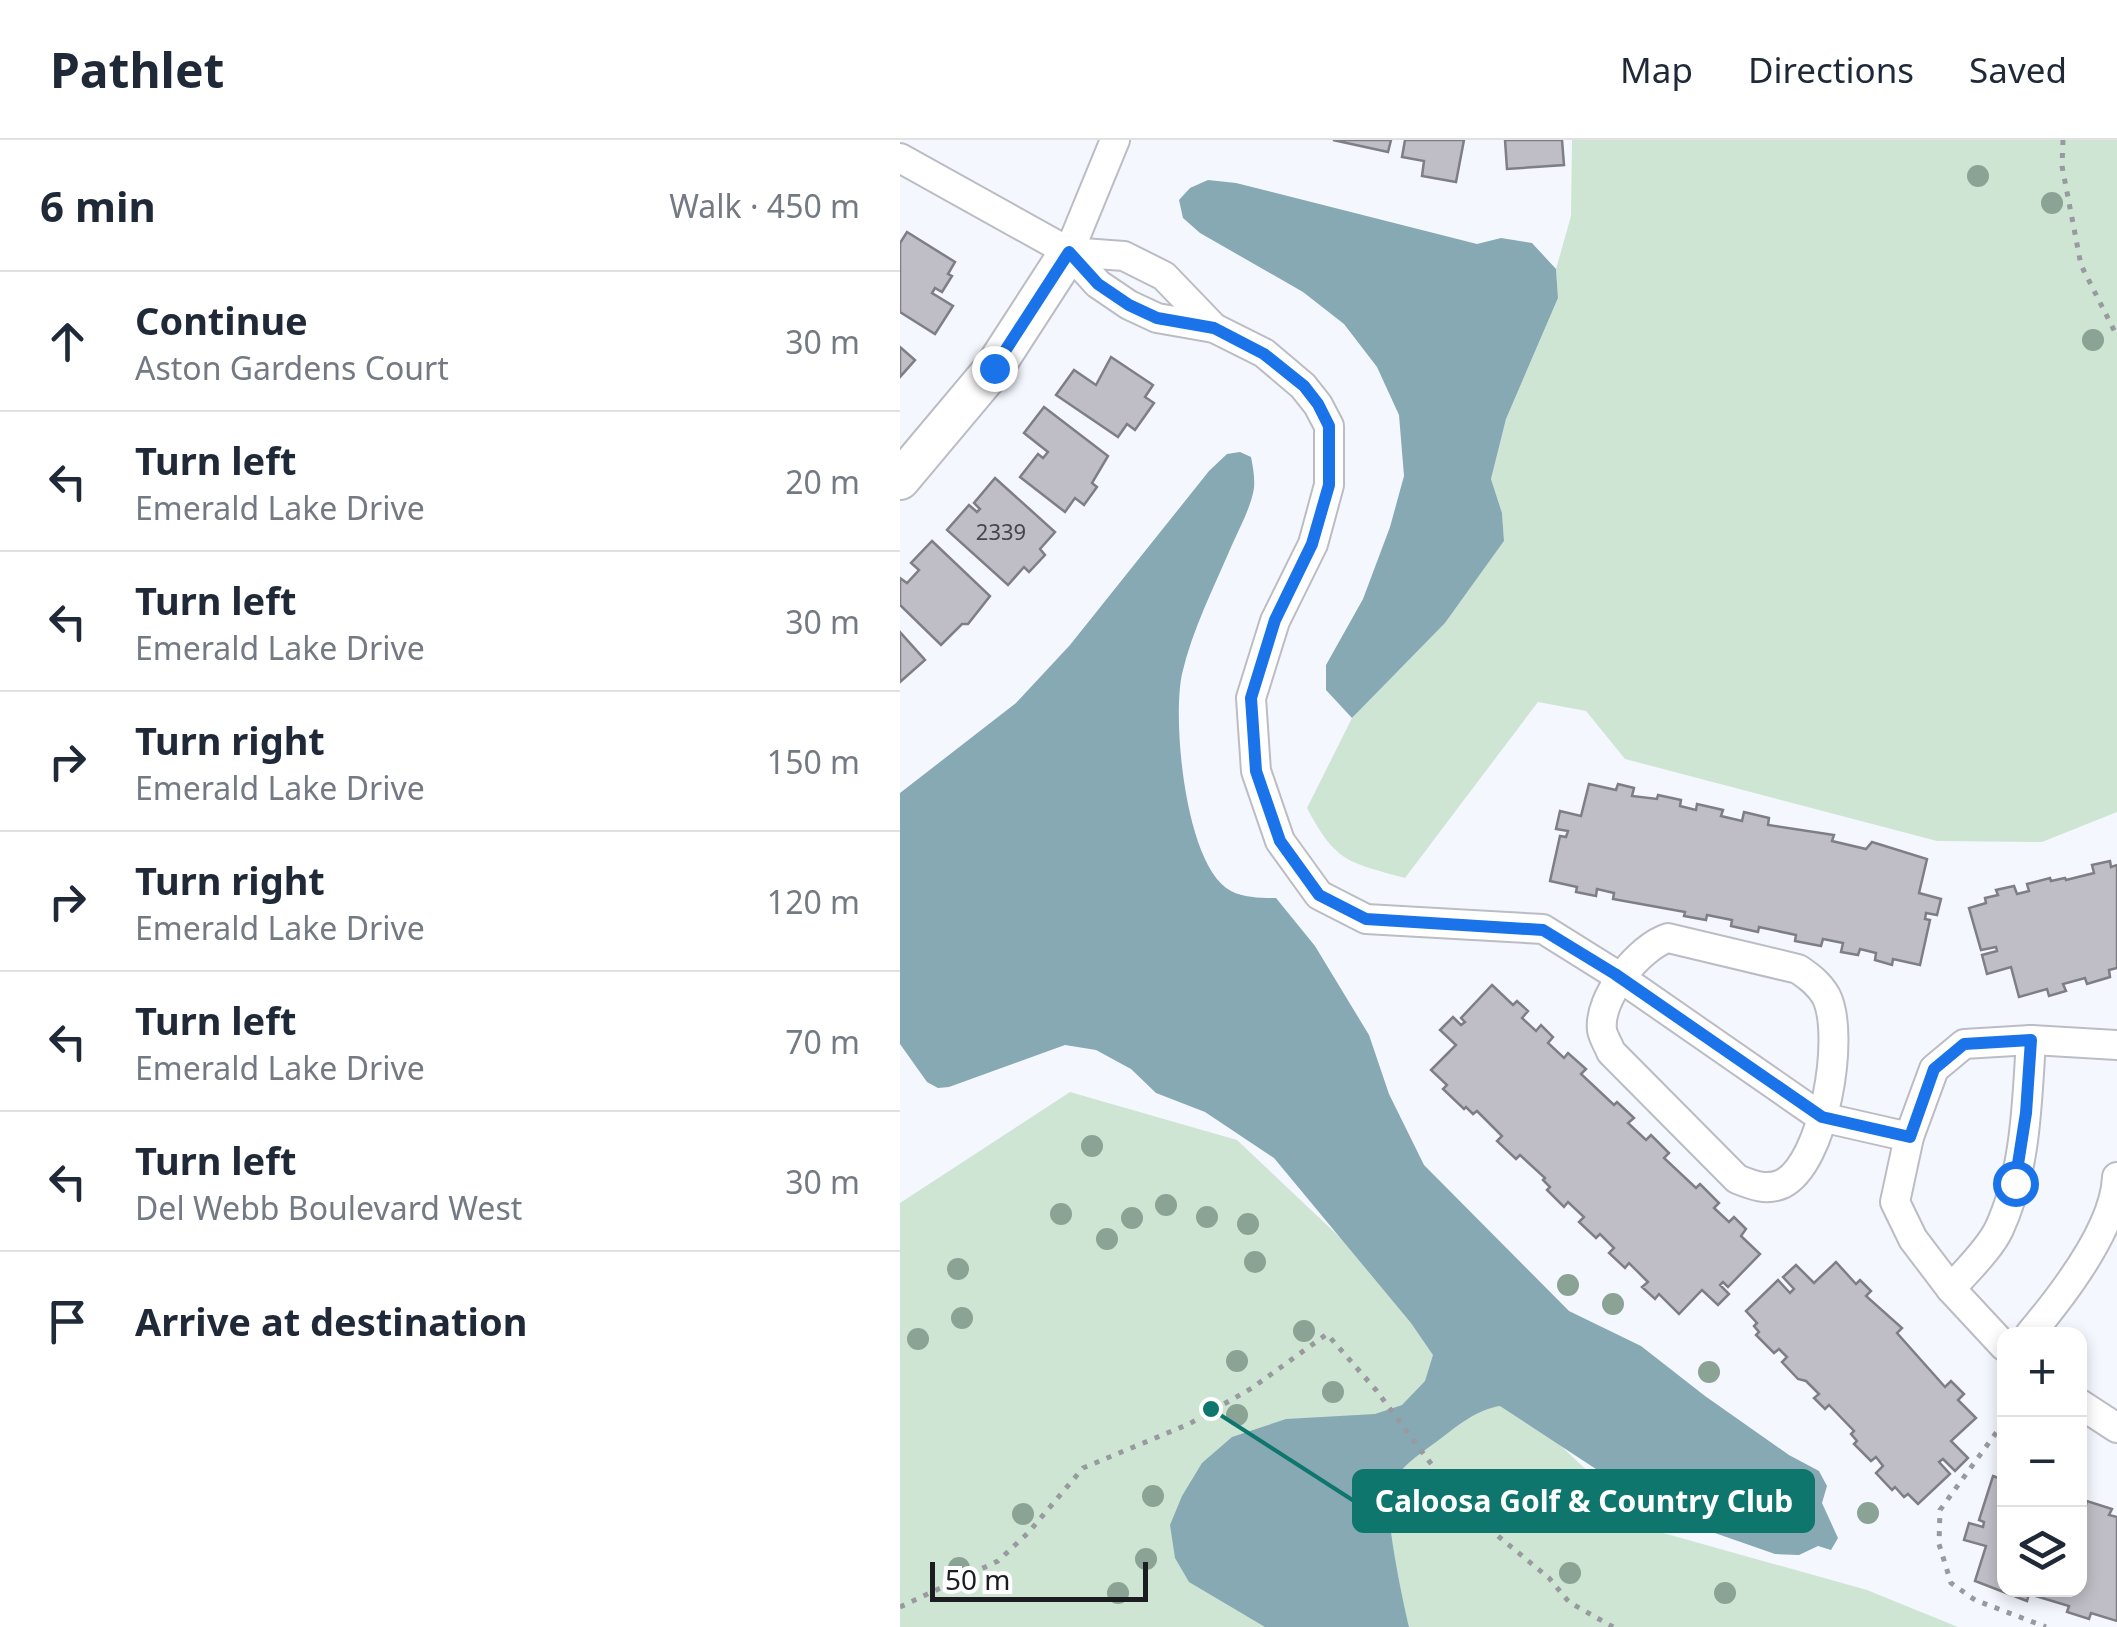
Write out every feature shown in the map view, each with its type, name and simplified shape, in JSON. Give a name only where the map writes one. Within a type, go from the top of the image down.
[{"type":"street","points":[[900,480],[994,368],[1069,252],[1115,140]]},
{"type":"street","points":[[900,158],[1069,252],[1098,284],[1129,305],[1157,318],[1214,328],[1264,354],[1290,373],[1318,404],[1329,426],[1329,485],[1317,529],[1275,620],[1251,698],[1256,771],[1280,841],[1319,895],[1366,919],[1543,930],[1621,978],[1822,1117],[1910,1137]]},
{"type":"street","points":[[1069,252],[1124,256],[1164,276],[1214,328]]},
{"type":"street","points":[[1668,938],[1798,969],[1815,980],[1827,998],[1834,1020],[1834,1046],[1822,1117],[1802,1168],[1782,1184],[1761,1188],[1737,1179],[1611,1052],[1602,1029],[1621,978],[1641,952],[1668,938]]},
{"type":"street","points":[[1997,1338],[1951,1289],[1913,1239],[1895,1202],[1910,1137],[1934,1069],[1964,1044],[2031,1040],[2117,1044]]},
{"type":"street","points":[[1951,1289],[1998,1232],[2015,1183],[2026,1113],[2031,1040]]},
{"type":"street","points":[[2036,1327],[2074,1281],[2116,1194],[2117,1177]]},
{"type":"street","points":[[2087,1409],[2117,1428]]},
{"type":"path","points":[[2063,140],[2062,166],[2081,264],[2117,336]]},
{"type":"path","points":[[900,1607],[998,1561],[1028,1534],[1083,1468],[1188,1424],[1252,1388],[1327,1334],[1376,1390],[1464,1508],[1550,1578],[1569,1602],[1614,1627]]},
{"type":"path","points":[[1997,1432],[1940,1510],[1940,1544],[1950,1583],[1974,1600],[2046,1627]]},
{"type":"green space","points":[[1572,140],[2117,140],[2117,812],[2042,842],[1937,841],[1625,759],[1586,711],[1538,702],[1405,878],[1346,858],[1327,840],[1307,808],[1352,718],[1445,623],[1504,541],[1502,513],[1491,479],[1506,419],[1558,298],[1556,269],[1571,216]]},
{"type":"green space","points":[[1070,1092],[1237,1140],[1649,1529],[1867,1590],[1958,1627],[900,1627],[900,1203]]},
{"type":"water","points":[[1208,180],[1236,183],[1477,244],[1501,238],[1532,243],[1556,269],[1558,298],[1506,419],[1491,479],[1502,513],[1504,541],[1445,623],[1352,718],[1326,690],[1326,665],[1363,599],[1390,527],[1404,476],[1399,415],[1377,367],[1344,324],[1303,292],[1200,233],[1183,218],[1179,200],[1190,188]]},
{"type":"water","points":[[1240,452],[1251,457],[1253,495],[1192,641],[1179,696],[1186,791],[1193,824],[1215,877],[1231,891],[1276,898],[1315,946],[1369,1035],[1389,1094],[1424,1165],[1569,1311],[1641,1346],[1789,1455],[1819,1471],[1827,1486],[1822,1503],[1838,1538],[1831,1550],[1818,1546],[1799,1555],[1775,1554],[1669,1517],[1500,1406],[1476,1414],[1454,1428],[1405,1467],[1390,1488],[1391,1535],[1409,1627],[1265,1627],[1189,1582],[1175,1558],[1170,1525],[1182,1496],[1202,1463],[1232,1437],[1286,1419],[1375,1414],[1402,1405],[1425,1381],[1433,1355],[1274,1158],[1205,1112],[1156,1093],[1131,1069],[1096,1050],[1065,1045],[949,1087],[938,1088],[927,1082],[900,1044],[900,793],[1016,703],[1070,645],[1209,471],[1227,454]]},
{"type":"building","points":[[1333,140],[1391,140],[1388,152]]},
{"type":"building","points":[[1405,140],[1464,140],[1456,182],[1422,176],[1424,161],[1402,157]]},
{"type":"building","points":[[1505,140],[1562,140],[1564,165],[1507,169]]},
{"type":"building","points":[[907,232],[955,262],[942,292],[935,288],[932,293],[953,306],[935,334],[900,312],[900,243]]},
{"type":"building","points":[[900,347],[915,360],[900,377]]},
{"type":"building","points":[[1111,357],[1153,385],[1145,397],[1154,403],[1135,430],[1127,424],[1118,437],[1056,395],[1074,370],[1096,385]]},
{"type":"building","points":[[1044,407],[1108,456],[1092,483],[1097,487],[1084,505],[1075,498],[1065,512],[1020,477],[1038,454],[1043,458],[1048,452],[1024,433]]},
{"type":"building","points":[[995,478],[1055,532],[1040,549],[1045,555],[1029,572],[1024,567],[1008,585],[947,530],[969,505],[977,512],[980,509],[974,503]]},
{"type":"building","points":[[932,541],[990,596],[968,624],[962,624],[941,645],[900,605],[900,578],[907,583],[919,570],[911,563]]},
{"type":"building","points":[[900,632],[925,660],[900,682]]},
{"type":"building","points":[[1589,784],[1616,790],[1618,784],[1634,788],[1632,796],[1657,799],[1658,795],[1681,800],[1680,806],[1696,810],[1697,804],[1723,810],[1721,816],[1742,821],[1744,812],[1769,818],[1768,825],[1834,835],[1832,841],[1866,849],[1872,842],[1927,859],[1919,893],[1941,899],[1937,915],[1926,913],[1925,919],[1930,920],[1920,965],[1893,959],[1892,965],[1875,960],[1876,953],[1860,949],[1858,955],[1841,952],[1843,943],[1823,939],[1821,946],[1795,941],[1796,935],[1731,926],[1732,920],[1707,915],[1706,920],[1684,916],[1685,912],[1613,899],[1614,893],[1597,889],[1596,896],[1550,881],[1560,836],[1566,837],[1568,831],[1556,829],[1560,811],[1581,816]]},
{"type":"building","points":[[2110,861],[2111,867],[2117,865],[2117,968],[2109,970],[2110,977],[2087,984],[2085,978],[2063,984],[2066,991],[2049,996],[2047,989],[2019,997],[2011,967],[1987,974],[1982,955],[1997,951],[1996,947],[1981,950],[1969,908],[1998,895],[1996,890],[2014,886],[2017,894],[2029,891],[2027,884],[2094,873],[2092,865]]},
{"type":"building","points":[[1492,985],[1513,1005],[1517,1001],[1528,1011],[1522,1018],[1536,1031],[1541,1025],[1553,1037],[1548,1043],[1564,1058],[1568,1053],[1586,1069],[1581,1074],[1634,1118],[1628,1123],[1646,1140],[1651,1135],[1669,1153],[1664,1158],[1719,1203],[1714,1208],[1729,1222],[1734,1217],[1746,1229],[1741,1236],[1760,1254],[1728,1287],[1723,1282],[1720,1285],[1729,1294],[1718,1305],[1702,1290],[1679,1314],[1659,1294],[1655,1299],[1642,1287],[1648,1282],[1629,1263],[1625,1268],[1609,1253],[1614,1248],[1600,1234],[1596,1238],[1579,1222],[1584,1217],[1568,1202],[1564,1207],[1547,1190],[1550,1187],[1545,1178],[1497,1141],[1502,1136],[1477,1111],[1473,1114],[1464,1109],[1443,1089],[1447,1085],[1431,1070],[1456,1045],[1440,1030],[1453,1017],[1461,1025],[1465,1022],[1461,1018]]},
{"type":"building","points":[[1836,1262],[1856,1284],[1860,1280],[1871,1291],[1866,1296],[1902,1328],[1897,1333],[1945,1387],[1951,1381],[1964,1394],[1958,1400],[1976,1418],[1951,1441],[1968,1458],[1955,1471],[1943,1459],[1939,1462],[1950,1474],[1918,1504],[1895,1487],[1892,1490],[1876,1473],[1883,1466],[1876,1457],[1871,1461],[1854,1444],[1854,1431],[1829,1405],[1825,1409],[1814,1398],[1819,1394],[1782,1362],[1787,1357],[1779,1349],[1774,1353],[1756,1335],[1757,1323],[1746,1311],[1778,1280],[1790,1293],[1794,1289],[1783,1277],[1796,1265],[1814,1283]]},
{"type":"building","points":[[1993,1476],[1997,1477],[1997,1589],[1975,1581],[1986,1546],[1964,1540],[1969,1523],[1983,1527],[1984,1522],[1979,1520]]},
{"type":"building","points":[[2087,1501],[2112,1509],[2109,1515],[2117,1517],[2117,1621],[2091,1613],[2089,1619],[2067,1612],[2069,1606],[2039,1597],[2087,1597]]},
{"type":"place","name":"Caloosa Golf & Country Club","points":[[1211,1409]]},
{"type":"route","points":[[994,368],[1069,252],[1098,284],[1129,305],[1157,318],[1214,328],[1264,354],[1290,373],[1318,404],[1329,426],[1329,485],[1312,544],[1275,620],[1251,698],[1256,771],[1280,841],[1319,895],[1366,919],[1543,930],[1615,974],[1822,1117],[1910,1137],[1934,1069],[1964,1044],[2031,1040],[2026,1113],[2015,1183]]}]
